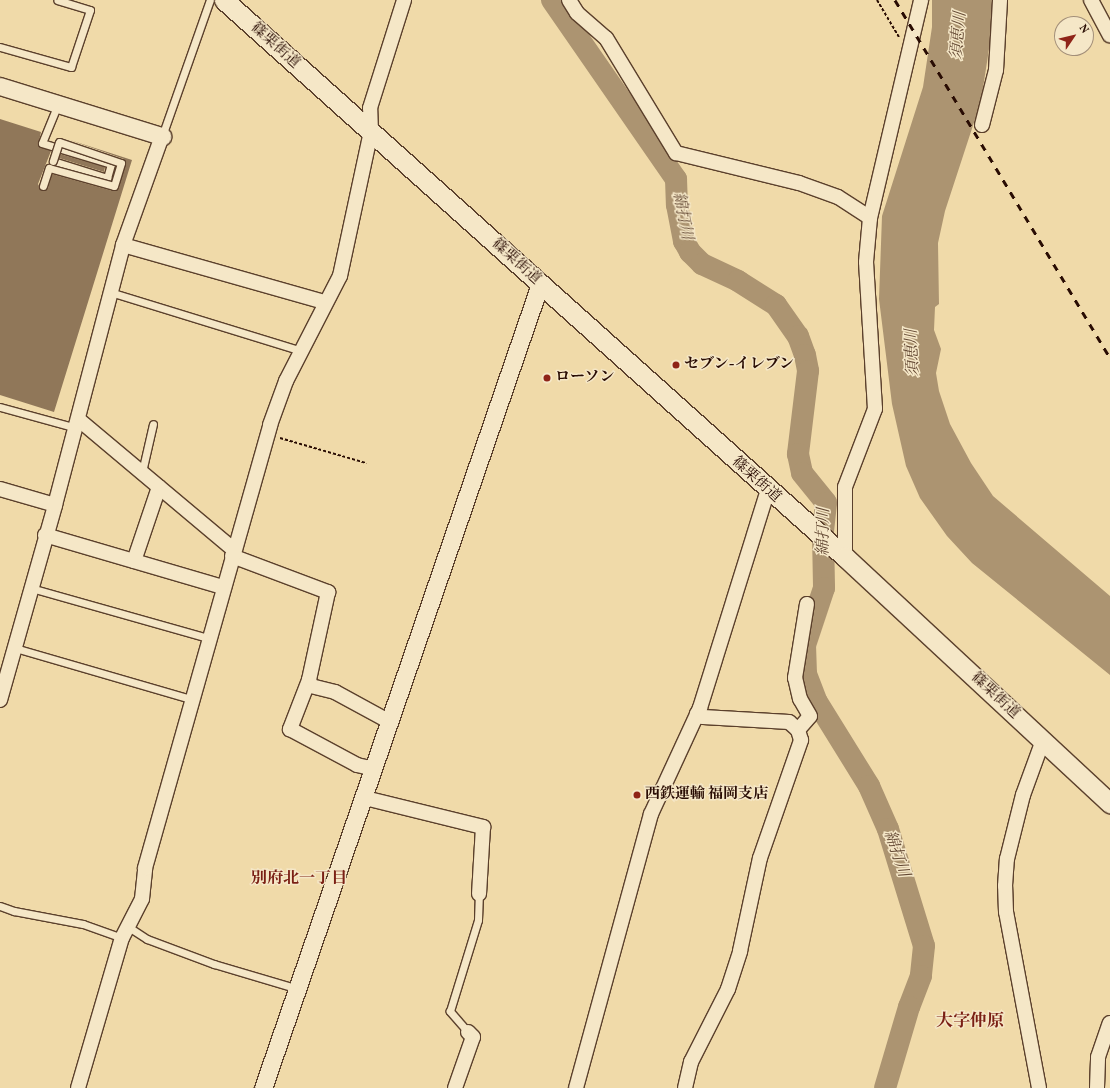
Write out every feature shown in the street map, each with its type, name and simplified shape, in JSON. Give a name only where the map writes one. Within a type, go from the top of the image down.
[{"type":"main road","name":"篠栗街道","points":[[224,0],[768,490],[806,526],[845,558],[1110,803]]},
{"type":"street","points":[[78,1088],[125,932],[142,899],[145,868],[194,700],[211,639],[223,587],[267,434],[286,381],[325,302],[340,276],[347,252],[371,132],[370,108],[404,0]]},
{"type":"street","points":[[569,0],[577,13],[606,38],[676,153],[799,183],[838,197],[870,218]]},
{"type":"street","points":[[845,558],[845,487],[875,409],[866,262],[870,218],[920,0]]},
{"type":"street","points":[[982,125],[996,70],[1000,0]]},
{"type":"street","points":[[1091,0],[1110,35]]},
{"type":"street","points":[[0,86],[162,136],[122,245],[77,424],[55,506],[45,535],[15,648],[3,679],[0,700]]},
{"type":"street","points":[[122,245],[325,302]]},
{"type":"street","points":[[263,1088],[295,988],[365,798],[540,284]]},
{"type":"street","points":[[77,424],[142,472],[233,553],[328,592],[308,680],[290,729],[357,765],[374,768]]},
{"type":"street","points":[[134,561],[159,487]]},
{"type":"street","points":[[0,490],[55,506]]},
{"type":"street","points":[[576,1088],[651,814],[697,714],[768,490]]},
{"type":"street","points":[[45,535],[223,587]]},
{"type":"street","points":[[798,730],[810,716],[800,699],[795,678],[807,604]]},
{"type":"street","points":[[308,680],[312,686],[335,692],[390,722]]},
{"type":"street","points":[[685,1088],[692,1062],[728,988],[735,969],[760,858],[801,740],[798,730],[789,722],[703,717],[697,714]]},
{"type":"street","points":[[1039,1088],[1006,912],[1005,886],[1007,859],[1023,795],[1043,740]]},
{"type":"street","points":[[365,798],[483,828],[479,894]]},
{"type":"street","points":[[1098,1088],[1098,1057],[1110,1023]]},
{"type":"street","points":[[455,1088],[473,1037],[468,1032]]},
{"type":"lane","points":[[0,47],[71,67],[90,10],[58,0]]},
{"type":"lane","points":[[162,136],[210,0]]},
{"type":"lane","points":[[43,186],[49,168],[114,186],[121,163],[59,142],[53,161],[107,178],[110,164],[42,143],[58,104]]},
{"type":"lane","points":[[110,292],[302,351]]},
{"type":"lane","points":[[0,407],[77,424]]},
{"type":"lane","points":[[142,472],[153,424]]},
{"type":"lane","points":[[31,588],[211,639]]},
{"type":"lane","points":[[15,648],[194,700]]},
{"type":"lane","points":[[468,1032],[450,1011],[478,920],[479,894]]},
{"type":"lane","points":[[0,906],[14,911],[125,932],[214,964],[295,988]]},
{"type":"path","points":[[877,0],[908,51]]},
{"type":"path","points":[[267,434],[366,463]]},
{"type":"water","name":"須恵川","points":[[932,0],[993,0],[991,36],[981,101],[945,211],[938,243],[939,304],[935,307],[934,330],[941,349],[936,373],[939,391],[950,424],[971,463],[993,496],[1110,596],[1110,675],[972,563],[947,536],[920,498],[906,466],[892,404],[879,299],[882,216],[923,87],[932,27]]},
{"type":"building","points":[[0,119],[41,132],[38,146],[51,151],[38,184],[42,191],[48,188],[52,174],[113,191],[119,188],[124,159],[70,140],[132,160],[54,412],[0,395]]},
{"type":"building","points":[[60,154],[105,167],[104,172],[59,158]]},
{"type":"waterway","name":"綿打川","points":[[552,0],[676,179],[677,205],[684,241],[690,252],[702,264],[738,281],[776,305],[798,336],[805,355],[808,371],[798,454],[802,473],[826,503],[823,534],[824,588],[805,645],[806,674],[817,702],[869,786],[888,829],[924,946],[921,976],[909,1007],[885,1088]]},
{"type":"railway","points":[[895,0],[1110,358]]},
{"type":"place","name":"セブン-イレブン","points":[[676,365]]},
{"type":"place","name":"ローソン","points":[[547,378]]},
{"type":"place","name":"西鉄運輸 福岡支店","points":[[637,795]]},
{"type":"district","name":"別府北一丁目","points":[[299,879]]},
{"type":"district","name":"大字仲原","points":[[970,1022]]}]
